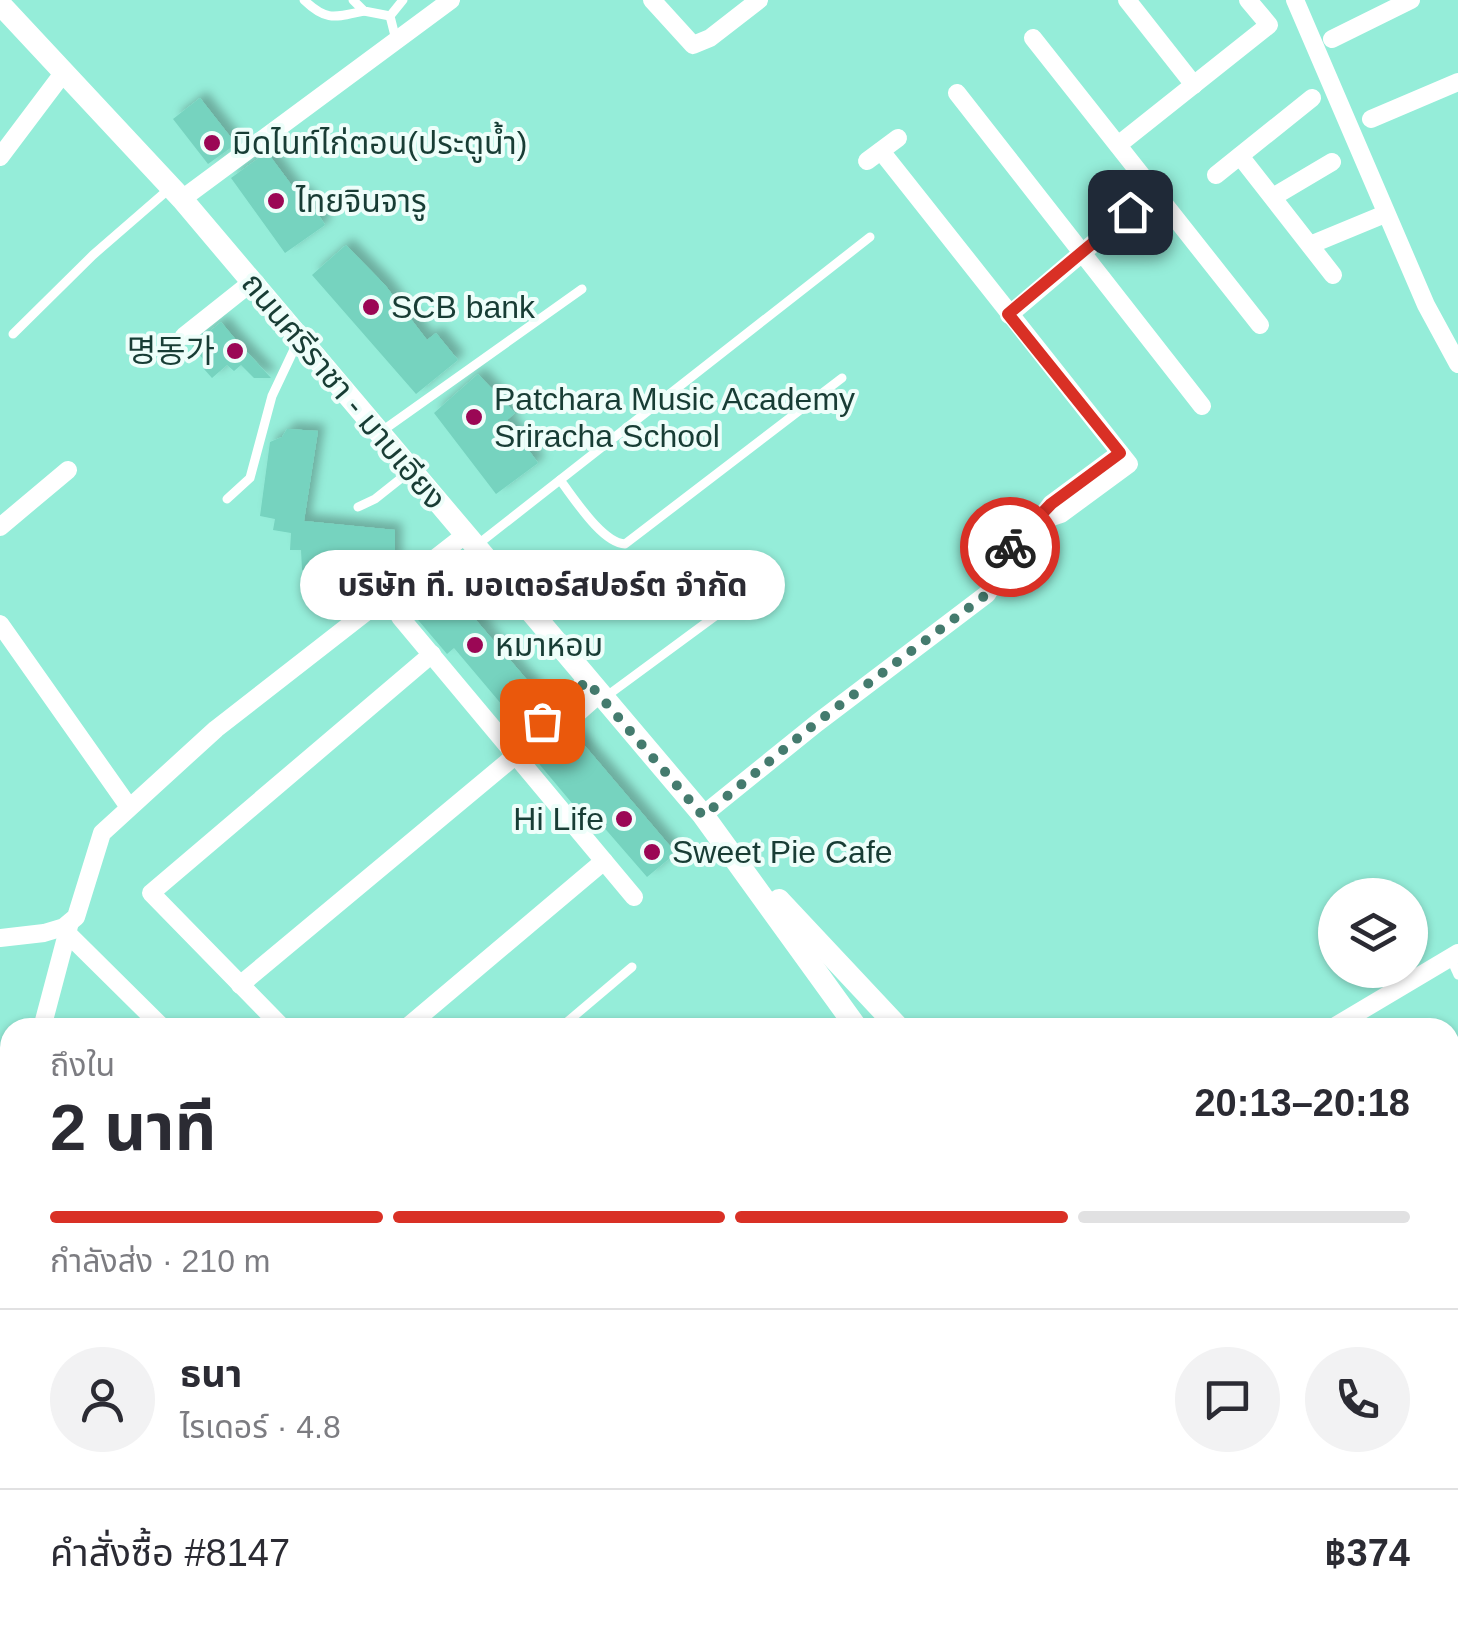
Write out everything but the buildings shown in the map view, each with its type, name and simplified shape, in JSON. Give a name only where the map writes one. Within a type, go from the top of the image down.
[{"type":"main road","name":"ถนนศรีราชา - มาบเอียง","points":[[0,4],[177,193],[709,824],[890,1018]]},
{"type":"main road","name":"ถนนศรีราชา - มาบเอียง","points":[[709,824],[850,1018]]},
{"type":"street","points":[[177,193],[452,0]]},
{"type":"street","points":[[652,0],[692,45],[710,38],[760,0]]},
{"type":"street","points":[[1127,0],[1194,85]]},
{"type":"street","points":[[1118,145],[1269,25],[1248,0]]},
{"type":"street","points":[[1295,0],[1426,305],[1458,364]]},
{"type":"street","points":[[1332,39],[1411,0]]},
{"type":"street","points":[[1033,38],[1260,325]]},
{"type":"street","points":[[0,157],[64,72]]},
{"type":"street","points":[[1371,119],[1458,82]]},
{"type":"street","points":[[957,93],[1202,406]]},
{"type":"street","points":[[1216,175],[1312,98]]},
{"type":"street","points":[[709,824],[816,723],[987,594],[1001,571],[1002,557],[1051,504],[1124,458],[874,156],[898,138]]},
{"type":"street","points":[[1240,156],[1333,275]]},
{"type":"street","points":[[1273,197],[1332,162]]},
{"type":"street","points":[[1008,314],[1155,191]]},
{"type":"street","points":[[1310,245],[1344,228],[1370,222],[1383,207]]},
{"type":"street","points":[[184,336],[252,282]]},
{"type":"street","points":[[0,527],[68,470]]},
{"type":"street","points":[[47,1018],[69,927],[102,833],[216,729],[470,541]]},
{"type":"street","points":[[400,617],[522,750],[634,898]]},
{"type":"street","points":[[0,624],[129,807]]},
{"type":"street","points":[[273,1018],[151,893],[432,654]]},
{"type":"street","points":[[240,985],[522,750],[542,721],[596,692]]},
{"type":"street","points":[[418,1018],[604,861]]},
{"type":"street","points":[[0,938],[69,927]]},
{"type":"street","points":[[69,927],[154,1018]]},
{"type":"street","points":[[1349,1018],[1454,955]]},
{"type":"lane","points":[[304,0],[320,16],[364,11],[390,16]]},
{"type":"lane","points":[[353,0],[364,11]]},
{"type":"lane","points":[[390,16],[402,0]]},
{"type":"lane","points":[[390,16],[396,40]]},
{"type":"lane","points":[[13,334],[93,256],[177,193]]},
{"type":"lane","points":[[470,541],[560,480],[870,236]]},
{"type":"lane","points":[[380,432],[582,289]]},
{"type":"lane","points":[[227,499],[250,478],[272,396],[299,339]]},
{"type":"lane","points":[[560,480],[604,534],[616,544],[625,544],[842,378]]},
{"type":"lane","points":[[358,508],[411,470]]},
{"type":"lane","points":[[596,692],[766,578]]},
{"type":"lane","points":[[1454,955],[1458,976]]},
{"type":"lane","points":[[572,1018],[632,968]]},
{"type":"way so far","points":[[542,721],[587,681],[703,816],[816,723],[987,594],[1010,547]]},
{"type":"place","name":"มิดไนท์ไก่ตอน(ประตูน้ำ)","points":[[212,143]]},
{"type":"place","name":"ไทยจินจารู","points":[[276,201]]},
{"type":"place","name":"SCB bank","points":[[371,307]]},
{"type":"place","name":"명동가","points":[[235,351]]},
{"type":"place","name":"Patchara Music Academy Sriracha School","points":[[474,417]]},
{"type":"place","name":"หมาหอม","points":[[475,645]]},
{"type":"place","name":"บริษัท ที. มอเตอร์สปอร์ต จำกัด","points":[[542,721]]},
{"type":"place","name":"Hi Life","points":[[624,819]]},
{"type":"place","name":"Sweet Pie Cafe","points":[[652,852]]},
{"type":"route","points":[[1010,547],[1051,504],[1120,453],[1008,314],[1130,212]]}]
